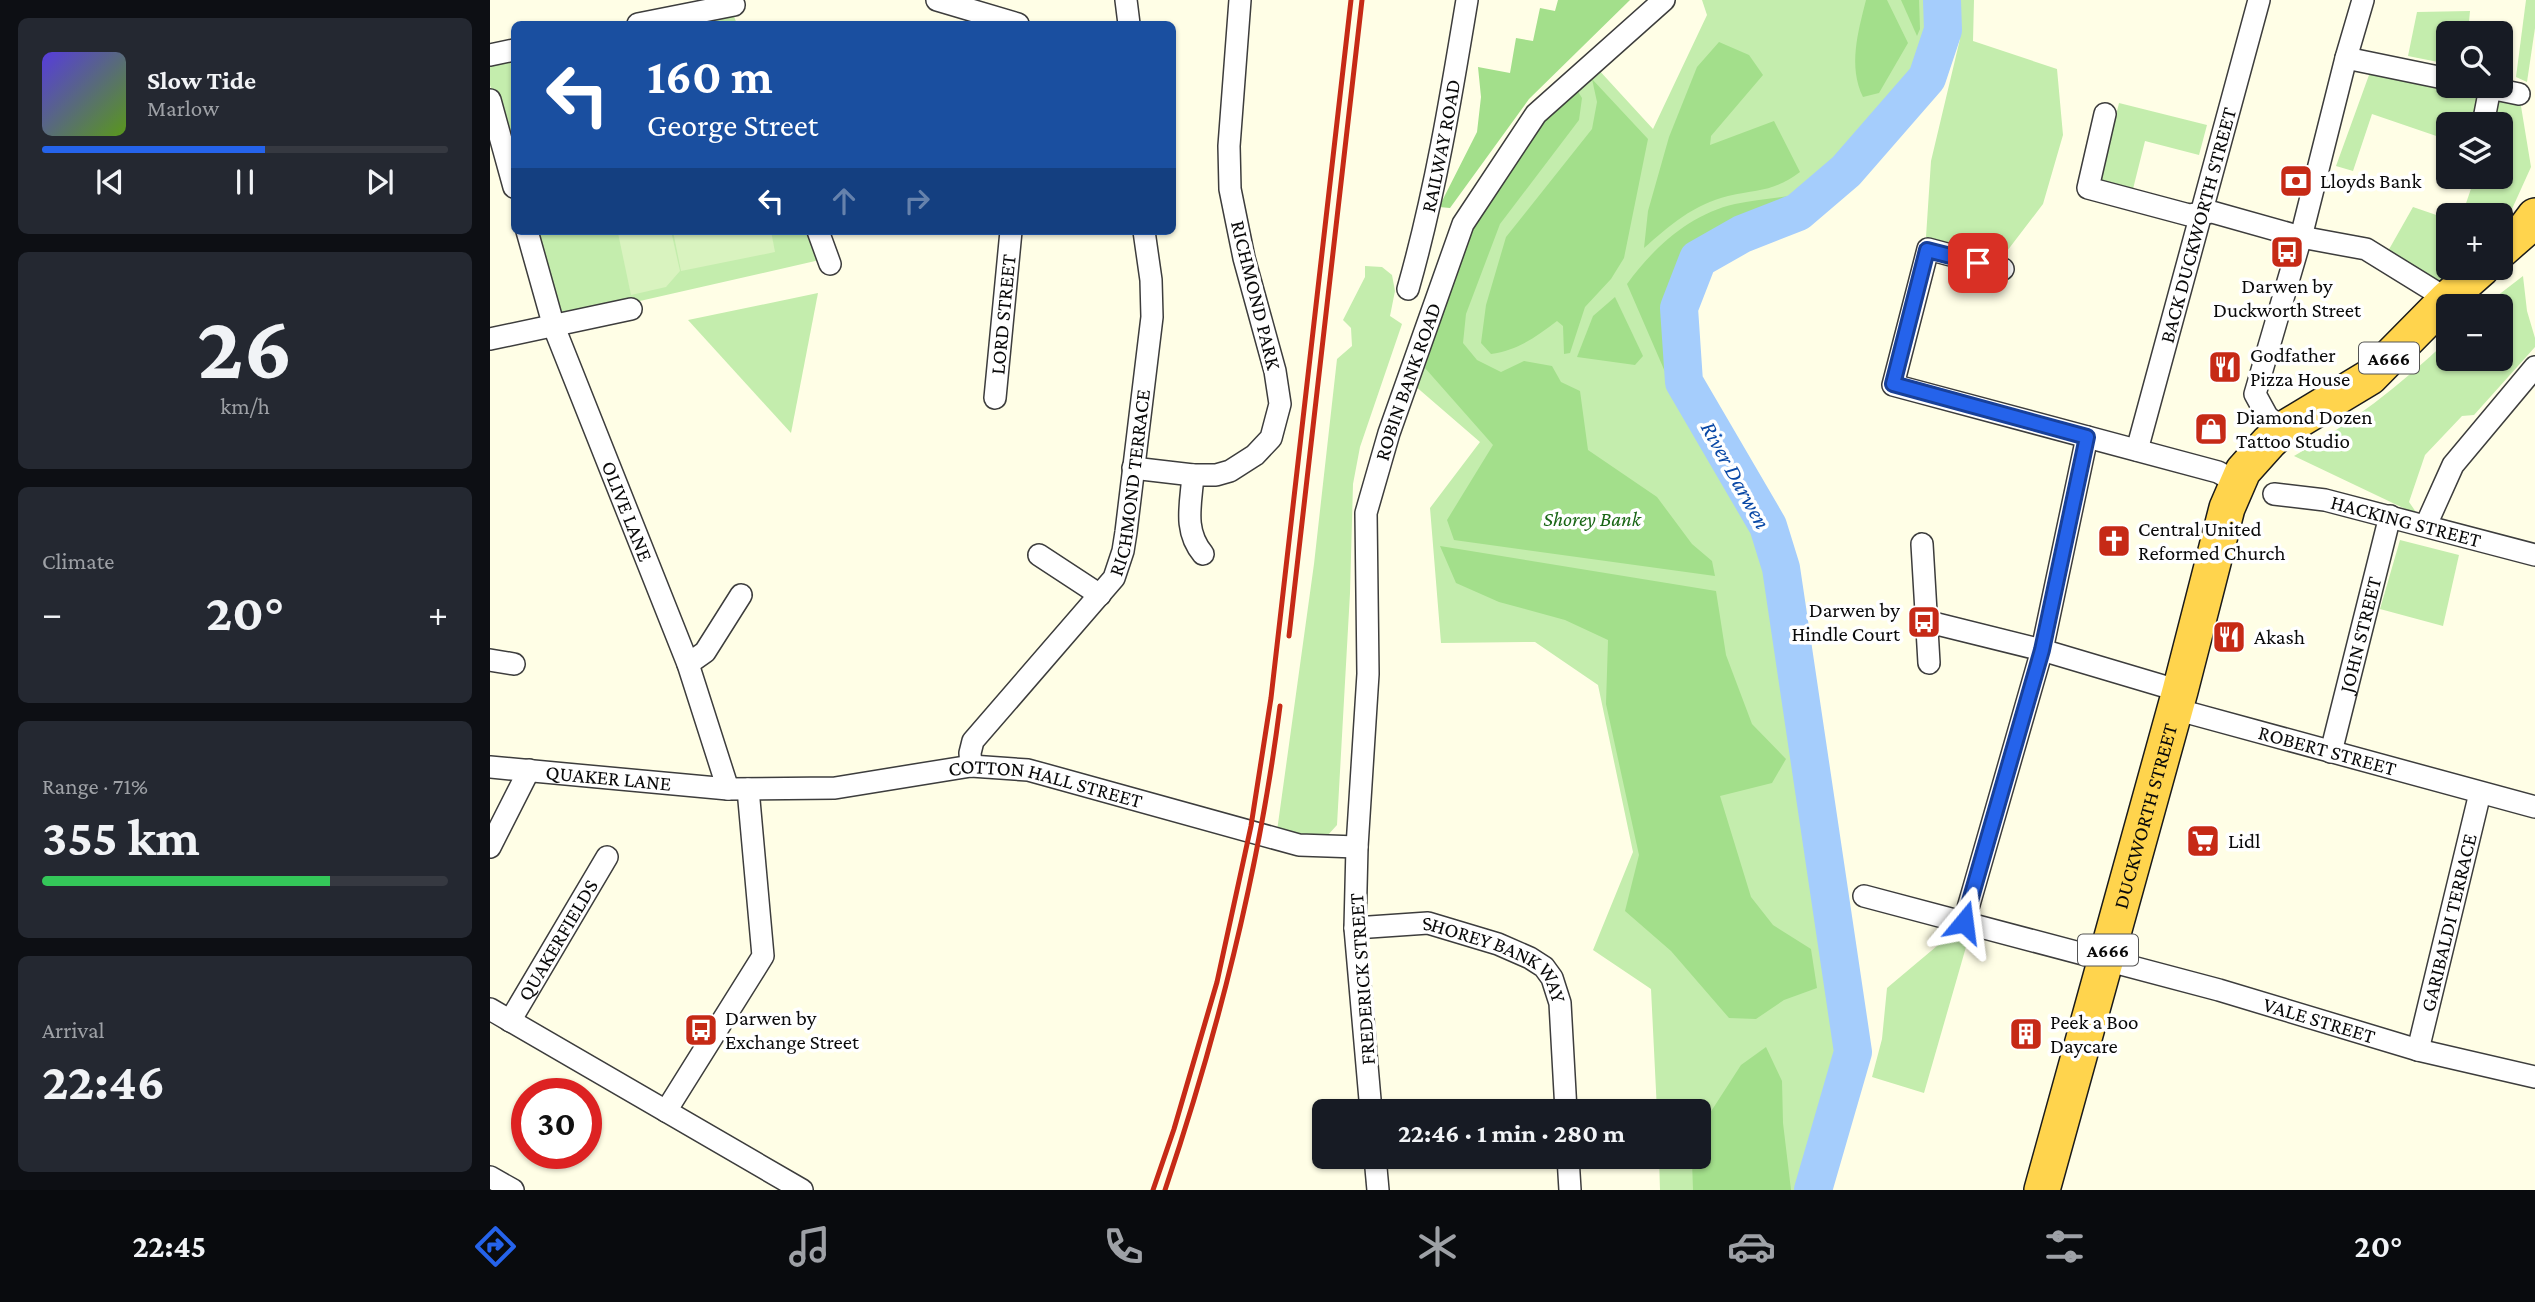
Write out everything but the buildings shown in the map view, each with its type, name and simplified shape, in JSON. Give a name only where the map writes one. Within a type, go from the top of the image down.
[{"type":"highway","name":"A666","points":[[2453,294],[2468,280]]},
{"type":"highway","name":"A666","points":[[2236,482],[2250,461],[2282,430],[2370,377],[2436,310]]},
{"type":"highway","name":"DUCKWORTH STREET","points":[[2042,1190],[2236,482]]},
{"type":"street","points":[[937,0],[1008,21]]},
{"type":"street","points":[[1126,0],[1129,21]]},
{"type":"street","name":"RICHMOND PARK","points":[[1133,468],[1193,475],[1216,475],[1230,471],[1255,455],[1271,438],[1280,404],[1275,371],[1244,258],[1230,189],[1229,146],[1240,0]]},
{"type":"street","name":"RAILWAY ROAD","points":[[1408,289],[1425,230],[1446,132],[1467,0]]},
{"type":"street","name":"ROBIN BANK ROAD","points":[[1357,847],[1368,674],[1366,513],[1389,433],[1463,224],[1536,114],[1664,0]]},
{"type":"street","name":"BACK DUCKWORTH STREET","points":[[2137,450],[2259,0]]},
{"type":"street","points":[[2282,430],[2267,416],[2255,394],[2301,237],[2362,0]]},
{"type":"street","points":[[659,21],[736,10]]},
{"type":"street","points":[[490,55],[511,51]]},
{"type":"street","points":[[2346,58],[2436,77]]},
{"type":"street","points":[[2513,93],[2519,94]]},
{"type":"street","points":[[490,100],[511,176]]},
{"type":"street","points":[[2097,119],[2088,188],[2189,215],[2212,212],[2301,237],[2366,249],[2439,294]]},
{"type":"street","name":"OLIVE LANE","points":[[528,235],[554,327],[738,789],[763,956],[666,1111]]},
{"type":"street","points":[[819,235],[830,264]]},
{"type":"street","name":"LORD STREET","points":[[995,398],[1011,235]]},
{"type":"street","name":"RICHMOND TERRACE","points":[[971,766],[973,741],[1114,578],[1123,551],[1152,317],[1152,280],[1145,235]]},
{"type":"street","points":[[2003,269],[1927,250],[1893,384],[2218,472],[2236,482]]},
{"type":"street","points":[[490,339],[631,309]]},
{"type":"street","points":[[2427,525],[2454,465],[2535,368]]},
{"type":"street","points":[[1964,922],[2042,650],[2087,437]]},
{"type":"street","points":[[1193,475],[1189,528],[1196,546],[1203,554]]},
{"type":"street","name":"HACKING STREET","points":[[2274,494],[2325,500],[2535,555]]},
{"type":"street","name":"JOHN STREET","points":[[2331,752],[2390,516]]},
{"type":"street","points":[[1922,544],[1929,663]]},
{"type":"street","points":[[1039,555],[1100,595]]},
{"type":"street","points":[[688,664],[705,652],[741,595]]},
{"type":"street","name":"ROBERT STREET","points":[[1926,621],[2042,650],[2331,752],[2535,807]]},
{"type":"street","points":[[490,660],[514,664]]},
{"type":"street","name":"QUAKER LANE","points":[[490,766],[738,789]]},
{"type":"street","name":"COTTON HALL STREET","points":[[738,789],[835,788],[971,766],[1028,770],[1299,845],[1357,847]]},
{"type":"street","points":[[490,847],[530,770]]},
{"type":"street","name":"GARIBALDI TERRACE","points":[[2418,1050],[2480,793]]},
{"type":"street","name":"FREDERICK STREET","points":[[1357,847],[1355,928],[1370,1099]]},
{"type":"street","name":"QUAKERFIELDS","points":[[510,1021],[607,857]]},
{"type":"street","name":"VALE STREET","points":[[1864,896],[2105,959],[2418,1050],[2535,1077]]},
{"type":"street","name":"SHOREY BANK WAY","points":[[1355,928],[1428,923],[1498,944],[1544,967],[1552,978],[1559,1003],[1565,1099]]},
{"type":"street","points":[[490,1009],[791,1187]]},
{"type":"street","points":[[1376,1169],[1378,1190]]},
{"type":"street","points":[[1569,1169],[1570,1190]]},
{"type":"street","points":[[490,1177],[513,1190]]},
{"type":"green space","points":[[1558,0],[1630,0],[1529,99],[1450,208],[1439,207],[1477,132],[1481,97],[1478,67],[1510,73],[1516,38],[1533,41],[1540,8],[1555,11]]},
{"type":"green space","name":"Shorey Bank","points":[[1702,0],[1974,0],[1973,41],[2057,69],[2063,135],[2043,204],[2004,255],[1926,237],[1931,161],[1960,39],[1930,34],[1926,56],[1897,96],[1818,185],[1692,256],[1674,306],[1677,381],[1715,457],[1761,534],[1776,609],[1848,1049],[1807,1190],[1660,1190],[1659,1169],[1711,1169],[1711,1099],[1656,1099],[1651,989],[1593,950],[1633,852],[1598,685],[1535,642],[1441,643],[1430,508],[1480,442],[1414,385],[1466,225],[1542,116],[1597,68],[1653,129],[1707,15]]},
{"type":"green space","points":[[1866,0],[1887,0],[1908,43],[1879,93],[1863,97],[1858,85],[1855,61]]},
{"type":"green space","points":[[1901,0],[1919,0],[1920,29],[1917,36]]},
{"type":"green space","points":[[2526,0],[2535,0],[2535,28],[2527,82],[2516,77]]},
{"type":"green space","points":[[731,9],[736,21],[669,21]]},
{"type":"green space","points":[[2470,11],[2469,21],[2436,21],[2436,62],[2408,56],[2417,12]]},
{"type":"green space","points":[[1719,42],[1749,55],[1763,75],[1711,136],[1710,145],[1774,121],[1800,172],[1774,187],[1728,196],[1704,204],[1673,224],[1644,248],[1648,211],[1669,137],[1697,67]]},
{"type":"green space","points":[[511,54],[511,159],[490,85],[490,58]]},
{"type":"green space","points":[[2373,64],[2436,82],[2436,98],[2513,98],[2513,93],[2519,94],[2531,167],[2513,207],[2513,203],[2466,203],[2471,189],[2513,189],[2513,112],[2436,112],[2436,136],[2372,114],[2353,171],[2336,166]]},
{"type":"green space","points":[[1592,79],[1648,139],[1624,258],[1611,279],[1585,307],[1570,353],[1564,354],[1563,326],[1557,321],[1526,342],[1491,354],[1481,343],[1486,305],[1506,237],[1592,129],[1597,102]]},
{"type":"green space","points":[[1577,90],[1582,98],[1579,120],[1500,224],[1466,314],[1463,343],[1477,360],[1501,372],[1524,361],[1552,366],[1561,382],[1580,391],[1588,450],[1657,497],[1692,544],[1712,561],[1715,576],[1454,540],[1447,520],[1493,445],[1425,368],[1470,228],[1544,122]]},
{"type":"green space","points":[[2119,103],[2207,125],[2199,155],[2145,141],[2133,189],[2100,181]]},
{"type":"green space","points":[[1811,193],[1787,209],[1709,237],[1683,265],[1669,314],[1669,381],[1627,284],[1674,234],[1703,216],[1735,204]]},
{"type":"green space","points":[[2413,207],[2436,215],[2436,280],[2446,280],[2433,290],[2383,260]]},
{"type":"green space","points":[[533,235],[815,235],[824,259],[631,303],[558,322]]},
{"type":"green space","points":[[618,235],[672,235],[680,271],[666,287],[631,295]]},
{"type":"green space","points":[[674,235],[772,235],[775,252],[681,271]]},
{"type":"green space","points":[[1365,266],[1382,267],[1392,275],[1395,291],[1390,316],[1402,324],[1360,447],[1353,484],[1350,593],[1337,825],[1327,836],[1310,837],[1277,831],[1314,564],[1337,359],[1352,346],[1351,328],[1343,320],[1365,277]]},
{"type":"green space","points":[[2523,276],[2535,347],[2474,415],[2462,416],[2425,455],[2409,502],[2418,515],[2294,456],[2374,403],[2436,351],[2436,371],[2513,371],[2513,294],[2500,294]]},
{"type":"green space","points":[[818,293],[791,433],[688,320]]},
{"type":"green space","points":[[1615,297],[1643,356],[1635,365],[1577,357],[1593,316]]},
{"type":"green space","points":[[2400,540],[2459,555],[2443,626],[2380,609]]},
{"type":"green space","points":[[1440,546],[1716,591],[1726,655],[1752,724],[1786,759],[1772,783],[1720,796],[1751,897],[1773,925],[1811,949],[1817,988],[1784,1000],[1756,1019],[1729,1018],[1671,951],[1625,911],[1639,855],[1606,704],[1608,640],[1565,620],[1499,602],[1456,583]]},
{"type":"green space","points":[[1956,930],[1966,947],[1924,1093],[1872,1077],[1882,1039],[1887,988]]},
{"type":"green space","points":[[1766,1047],[1782,1081],[1783,1123],[1791,1190],[1693,1190],[1692,1169],[1711,1169],[1711,1111],[1741,1065]]},
{"type":"waterway","name":"River Darwen","points":[[1813,1190],[1853,1052],[1781,568],[1768,526],[1684,382],[1679,308],[1698,259],[1742,234],[1798,212],[1846,171],[1927,78],[1943,30],[1942,0]]},
{"type":"railway","points":[[1153,1190],[1174,1129],[1217,982],[1251,826],[1271,698],[1351,0]]},
{"type":"railway","points":[[1289,636],[1362,0]]},
{"type":"railway","points":[[1165,1190],[1202,1071],[1234,951],[1261,829],[1280,706]]},
{"type":"place","name":"Lloyds Bank","points":[[2296,181]]},
{"type":"place","name":"Darwen by Duckworth Street","points":[[2287,252]]},
{"type":"place","name":"Godfather Pizza House","points":[[2225,367]]},
{"type":"place","name":"Diamond Dozen Tattoo Studio","points":[[2211,429]]},
{"type":"place","name":"Central United Reformed Church","points":[[2114,541]]},
{"type":"place","name":"Darwen by Hindle Court","points":[[1924,622]]},
{"type":"place","name":"Akash","points":[[2229,637]]},
{"type":"place","name":"Lidl","points":[[2203,841]]},
{"type":"place","name":"Darwen by Exchange Street","points":[[701,1030]]},
{"type":"place","name":"Peek a Boo Daycare","points":[[2026,1034]]},
{"type":"route","points":[[1964,922],[2042,650],[2087,437],[1893,384],[1927,250],[1978,263]]}]
